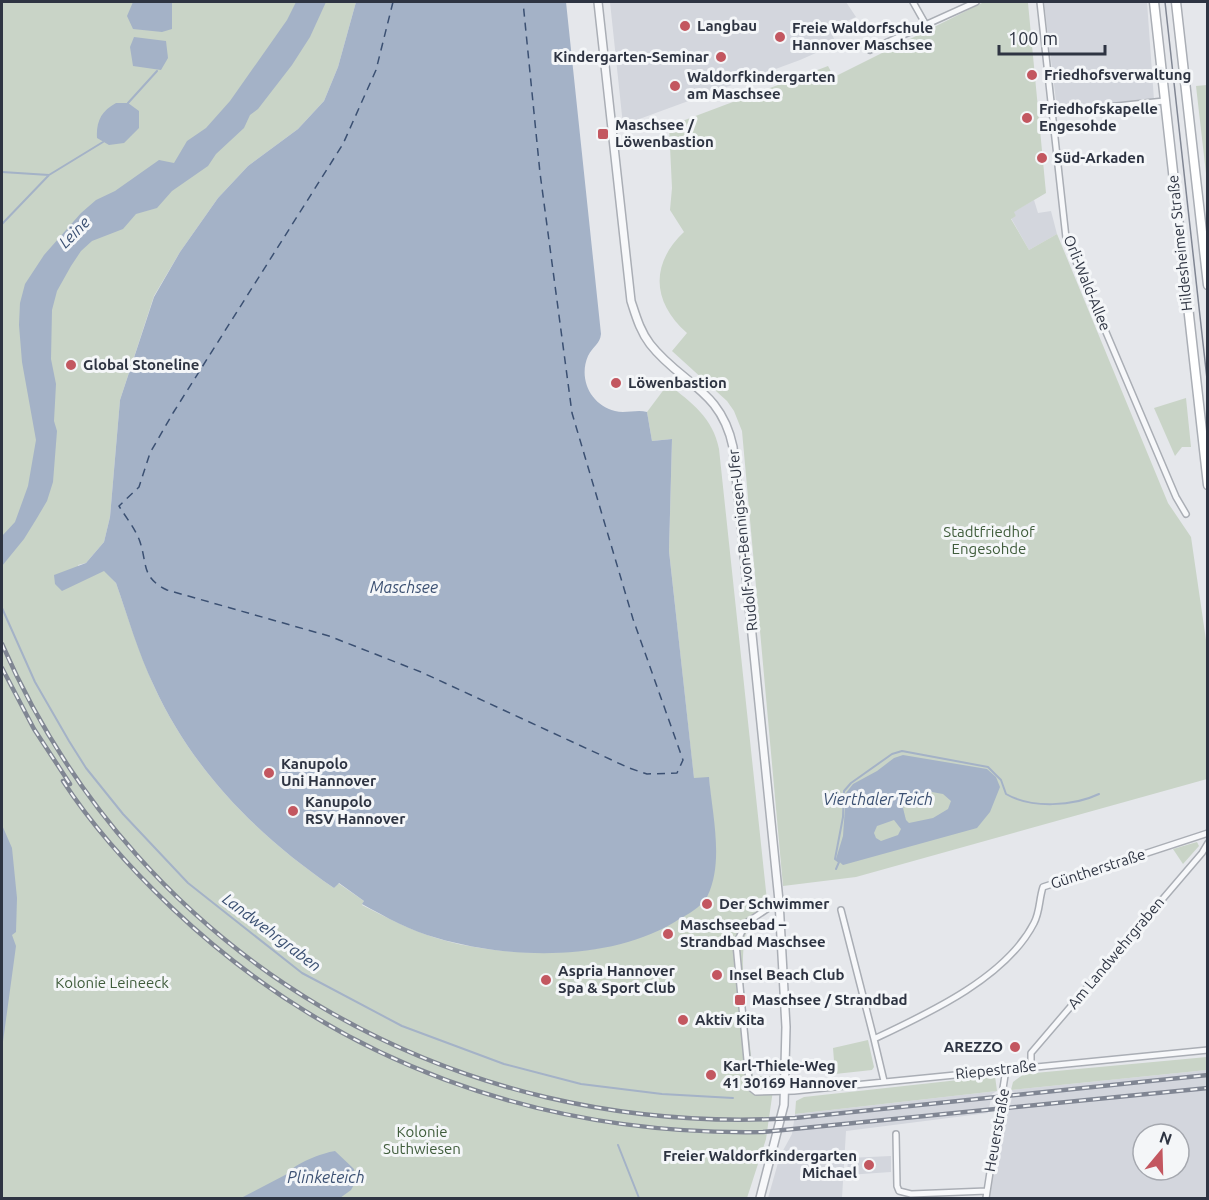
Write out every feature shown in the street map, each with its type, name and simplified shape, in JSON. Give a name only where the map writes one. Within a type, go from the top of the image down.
[{"type":"main road","name":"Hildesheimer Straße","points":[[1154,2],[1208,485]]},
{"type":"main road","name":"Hildesheimer Straße","points":[[1176,2],[1208,285]]},
{"type":"street","name":"Rudolf-von-Bennigsen-Ufer","points":[[598,2],[631,301],[648,342],[712,402],[726,422],[733,447],[779,901],[786,1027],[785,1092],[782,1117],[760,1198]]},
{"type":"street","points":[[913,2],[926,26]]},
{"type":"street","points":[[870,50],[976,2]]},
{"type":"street","name":"Orli-Wald-Allee","points":[[1040,2],[1066,238],[1176,497],[1186,514]]},
{"type":"street","points":[[1051,113],[1164,101]]},
{"type":"street","name":"Güntherstraße","points":[[874,1039],[927,1014],[998,966],[1014,951],[1035,922],[1042,891],[1047,885],[1208,833]]},
{"type":"street","name":"Am Landwehrgraben","points":[[1031,1066],[1031,1053],[1202,853],[1208,843]]},
{"type":"street","points":[[779,901],[746,923],[736,944],[750,1088],[756,1092],[785,1092]]},
{"type":"street","points":[[841,910],[884,1081]]},
{"type":"street","name":"Riepestraße","points":[[785,1092],[1208,1050]]},
{"type":"street","name":"Heuerstraße","points":[[986,1198],[1006,1069]]},
{"type":"street","name":"Heuerstraße","points":[[896,1134],[899,1191],[911,1194],[987,1191]]},
{"type":"shaded area","points":[[610,2],[846,2],[856,17],[830,29],[836,44],[800,60],[623,125]]},
{"type":"shaded area","points":[[1044,2],[1147,2],[1154,100],[1057,109]]},
{"type":"shaded area","points":[[1034,200],[1038,213],[1051,211],[1057,234],[1029,250],[1011,218],[1016,216],[1013,212]]},
{"type":"shaded area","points":[[1207,1070],[1207,1198],[986,1198],[1004,1112],[1009,1111],[1013,1092],[1011,1090]]},
{"type":"shaded area","points":[[997,1091],[992,1094],[988,1113],[846,1131],[842,1198],[768,1198],[780,1156],[792,1134],[795,1114]]},
{"type":"shaded area","name":"Freier Waldorfkindergarten Michael","points":[[891,1156],[891,1172],[847,1175],[848,1158]]},
{"type":"green space","points":[[2,2],[356,2],[338,67],[324,101],[298,129],[248,166],[218,198],[180,252],[154,296],[120,400],[110,517],[104,542],[86,563],[78,565],[84,579],[104,570],[116,583],[154,686],[170,717],[208,774],[254,824],[279,846],[334,888],[338,883],[364,901],[362,905],[397,923],[433,937],[482,948],[538,953],[593,949],[619,944],[651,932],[708,895],[715,856],[709,778],[694,779],[669,551],[672,439],[652,441],[647,412],[668,384],[700,412],[712,428],[719,449],[768,910],[754,920],[748,928],[744,941],[743,978],[753,1076],[775,1076],[766,1139],[747,1198],[2,1198]]},
{"type":"green space","name":"Stadtfriedhof Engesohde","points":[[984,2],[1028,3],[1046,193],[1014,212],[1016,216],[1011,219],[1029,250],[1057,234],[1168,503],[1191,537],[1207,647],[1207,779],[856,877],[783,886],[742,431],[727,401],[672,351],[687,333],[667,309],[660,283],[665,257],[684,232],[670,210],[672,188],[669,126],[828,66],[834,77]]},
{"type":"green space","points":[[1208,85],[1207,182],[1196,86]]},
{"type":"green space","points":[[1186,398],[1191,447],[1182,447],[1175,456],[1154,408]]},
{"type":"green space","points":[[1197,842],[1199,846],[1183,864],[1173,849]]},
{"type":"green space","points":[[868,1040],[874,1067],[872,1070],[835,1074],[833,1048]]},
{"type":"green space","points":[[1207,1057],[1207,1070],[1011,1090],[1013,1082],[1024,1074]]},
{"type":"green space","points":[[995,1076],[997,1091],[795,1114],[796,1101],[804,1097]]},
{"type":"water","points":[[133,2],[172,2],[172,29],[162,32],[133,29],[127,16]]},
{"type":"water","name":"Leine","points":[[296,2],[326,2],[310,37],[292,65],[258,109],[250,115],[244,128],[216,154],[208,166],[172,191],[157,208],[136,214],[123,229],[92,241],[81,251],[57,291],[52,310],[51,359],[56,384],[54,421],[57,431],[53,482],[47,501],[37,518],[24,539],[2,566],[2,536],[15,522],[28,486],[36,440],[22,362],[19,325],[20,303],[25,284],[44,255],[81,213],[96,200],[115,191],[159,160],[174,163],[187,141],[206,128],[230,101],[287,20]]},
{"type":"water","name":"Maschsee","points":[[356,2],[566,2],[601,334],[585,365],[586,382],[593,397],[607,408],[619,412],[647,412],[652,441],[672,439],[669,551],[694,778],[709,777],[716,837],[713,882],[702,904],[673,923],[647,936],[618,945],[557,953],[525,953],[465,945],[408,928],[362,904],[364,901],[339,883],[334,888],[306,868],[254,824],[208,774],[170,717],[148,673],[116,583],[104,571],[62,591],[55,584],[54,575],[86,563],[104,542],[110,517],[120,400],[154,297],[180,252],[218,198],[248,166],[298,129],[324,101],[338,67]]},
{"type":"water","points":[[134,37],[166,41],[168,58],[161,70],[133,66],[130,47]]},
{"type":"water","points":[[116,103],[128,103],[139,111],[139,128],[124,143],[109,145],[97,138],[97,127],[103,113]]},
{"type":"water","name":"Vierthaler Teich","points":[[903,755],[987,769],[996,777],[1000,787],[990,812],[977,828],[843,865],[836,859],[843,836],[846,793],[853,784],[877,771],[894,758]],"holes":[[[932,792],[943,794],[951,801],[948,809],[933,818],[909,823],[903,808],[909,799]],[[894,820],[901,829],[898,835],[881,841],[876,838],[874,833],[877,826]]]},
{"type":"water","points":[[2,825],[12,848],[17,898],[16,932],[12,935],[16,946],[2,1049]]},
{"type":"water","name":"Plinketeich","points":[[335,1151],[354,1169],[356,1181],[351,1190],[340,1198],[241,1198],[287,1174],[302,1162]]},
{"type":"waterway","points":[[128,103],[157,71]]},
{"type":"waterway","points":[[2,224],[49,175],[103,142]]},
{"type":"waterway","points":[[2,172],[49,175]]},
{"type":"waterway","name":"Landwehrgraben","points":[[2,608],[35,682],[69,741],[86,768],[123,814],[188,883],[302,973],[402,1026],[504,1064],[581,1084],[662,1094],[733,1098]]},
{"type":"waterway","name":"Landwehrgraben","points":[[836,869],[839,862],[835,859],[843,817],[844,791],[851,783],[892,754],[902,751],[988,767],[1001,780],[1006,794],[1028,802],[1065,803],[1099,794]]},
{"type":"waterway","points":[[618,1145],[639,1198]]},
{"type":"ferry route","points":[[393,2],[376,70],[343,144],[173,413],[150,453],[139,487],[119,506],[139,539],[146,569],[152,580],[167,590],[329,636],[421,672],[629,768],[647,774],[677,773],[683,760],[633,619],[572,413],[540,173],[523,2]]},
{"type":"tram line","points":[[1165,2],[1208,388]]},
{"type":"railway","points":[[2,644],[62,756],[136,854],[223,938],[322,1007],[430,1061],[546,1097],[668,1117],[795,1118],[1208,1075]]},
{"type":"railway","points":[[2,668],[34,729],[70,784]]},
{"type":"railway","points":[[63,781],[100,831],[142,879],[235,962],[302,1009],[372,1048],[445,1080],[521,1104],[600,1120],[680,1130],[763,1132],[1208,1088]]},
{"type":"place","name":"Langbau","points":[[685,26]]},
{"type":"place","name":"Freie Waldorfschule Hannover Maschsee","points":[[780,37]]},
{"type":"place","name":"Kindergarten-Seminar","points":[[721,57]]},
{"type":"place","name":"Friedhofsverwaltung","points":[[1032,75]]},
{"type":"place","name":"Waldorfkindergarten am Maschsee","points":[[675,86]]},
{"type":"place","name":"Friedhofskapelle Engesohde","points":[[1027,118]]},
{"type":"place","name":"Maschsee / Löwenbastion","points":[[603,134]]},
{"type":"place","name":"Süd-Arkaden","points":[[1042,158]]},
{"type":"place","name":"Global Stoneline","points":[[71,365]]},
{"type":"place","name":"Löwenbastion","points":[[616,383]]},
{"type":"place","name":"Kanupolo Uni Hannover","points":[[269,773]]},
{"type":"place","name":"Kanupolo RSV Hannover","points":[[293,811]]},
{"type":"place","name":"Der Schwimmer","points":[[707,904]]},
{"type":"place","name":"Maschseebad – Strandbad Maschsee","points":[[668,934]]},
{"type":"place","name":"Insel Beach Club","points":[[717,975]]},
{"type":"place","name":"Aspria Hannover Spa & Sport Club","points":[[546,980]]},
{"type":"place","name":"Maschsee / Strandbad","points":[[740,1000]]},
{"type":"place","name":"Aktiv Kita","points":[[683,1020]]},
{"type":"place","name":"AREZZO","points":[[1015,1047]]},
{"type":"place","name":"Karl-Thiele-Weg 41 30169 Hannover","points":[[711,1075]]},
{"type":"place","name":"Freier Waldorfkindergarten Michael","points":[[869,1165]]},
{"type":"park label","name":"Kolonie Leineeck","points":[[112,983]]},
{"type":"park label","name":"Kolonie Suthwiesen","points":[[422,1140]]}]
